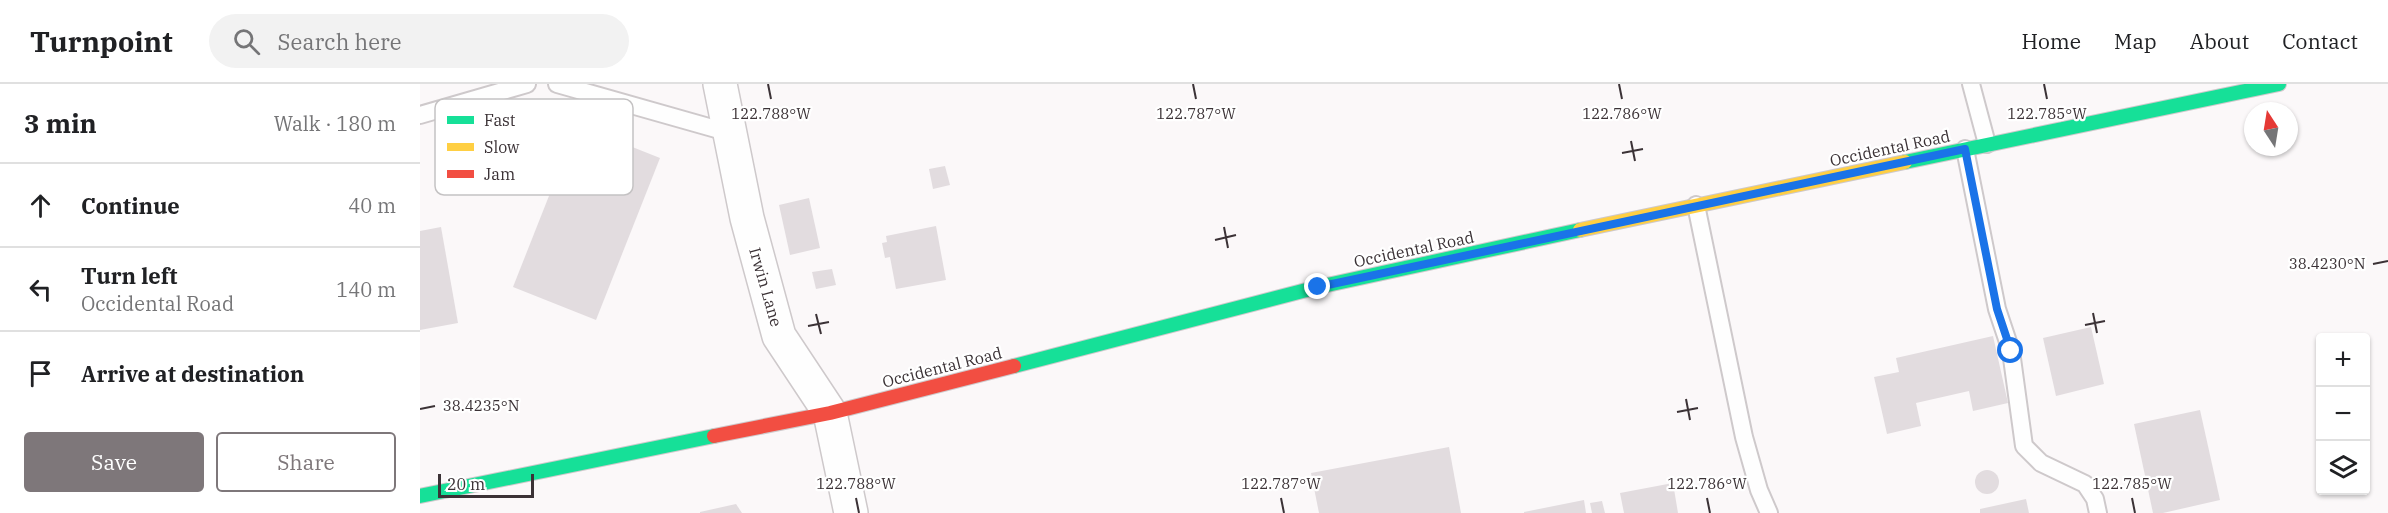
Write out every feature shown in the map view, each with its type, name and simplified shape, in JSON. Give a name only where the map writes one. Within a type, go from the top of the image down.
[{"type":"street","name":"Irwin Lane","points":[[720,84],[747,218],[779,336],[830,413],[851,513]]},
{"type":"street","name":"Occidental Road","points":[[420,496],[830,413],[1318,287],[1696,205],[2279,84]]},
{"type":"lane","points":[[466,99],[493,89],[527,84]]},
{"type":"lane","points":[[557,84],[610,99]]},
{"type":"lane","points":[[1971,84],[1987,144]]},
{"type":"lane","points":[[633,106],[730,133]]},
{"type":"lane","points":[[420,116],[435,110]]},
{"type":"lane","points":[[1965,149],[1997,309],[2011,351],[2024,446],[2041,463],[2085,484],[2095,500],[2098,513]]},
{"type":"lane","points":[[1696,205],[1744,437],[1758,490],[1769,513]]},
{"type":"building","points":[[633,147],[660,158],[596,320],[513,287],[549,195],[633,195]]},
{"type":"building","points":[[945,166],[950,185],[933,189],[929,169]]},
{"type":"building","points":[[809,198],[820,248],[790,255],[779,205]]},
{"type":"building","points":[[936,226],[946,280],[896,289],[890,257],[885,258],[882,243],[887,242],[886,236]]},
{"type":"building","points":[[441,227],[458,323],[420,330],[420,231]]},
{"type":"building","points":[[832,269],[836,285],[816,289],[812,272]]},
{"type":"building","points":[[2091,327],[2104,384],[2056,396],[2043,338]]},
{"type":"building","points":[[1993,336],[2008,403],[1973,411],[1969,391],[1916,403],[1921,426],[1887,434],[1874,377],[1899,372],[1896,358]]},
{"type":"building","points":[[2200,410],[2220,500],[2163,513],[2153,513],[2134,424]]},
{"type":"building","points":[[1449,447],[1461,513],[1319,513],[1311,473]]},
{"type":"building","points":[[1987,470],[1995,474],[1999,482],[1995,490],[1987,494],[1979,490],[1975,482],[1979,474]]},
{"type":"building","points":[[1673,483],[1678,513],[1624,513],[1620,493]]},
{"type":"building","points":[[2026,499],[2029,513],[1980,513],[1980,509]]},
{"type":"building","points":[[1584,500],[1586,513],[1524,513],[1524,512]]},
{"type":"building","points":[[1602,501],[1605,513],[1592,513],[1590,503]]},
{"type":"building","points":[[736,504],[742,513],[700,513],[700,512]]},
{"type":"traffic: fast","points":[[1905,162],[2279,84]]},
{"type":"traffic: fast","points":[[1014,366],[1318,287],[1580,230]]},
{"type":"traffic: fast","points":[[420,496],[714,436]]},
{"type":"traffic: slow","points":[[1580,230],[1905,162]]},
{"type":"traffic: jam","points":[[714,436],[830,413],[1014,366]]},
{"type":"route","points":[[1318,287],[1965,149],[1997,309],[2011,351]]}]
